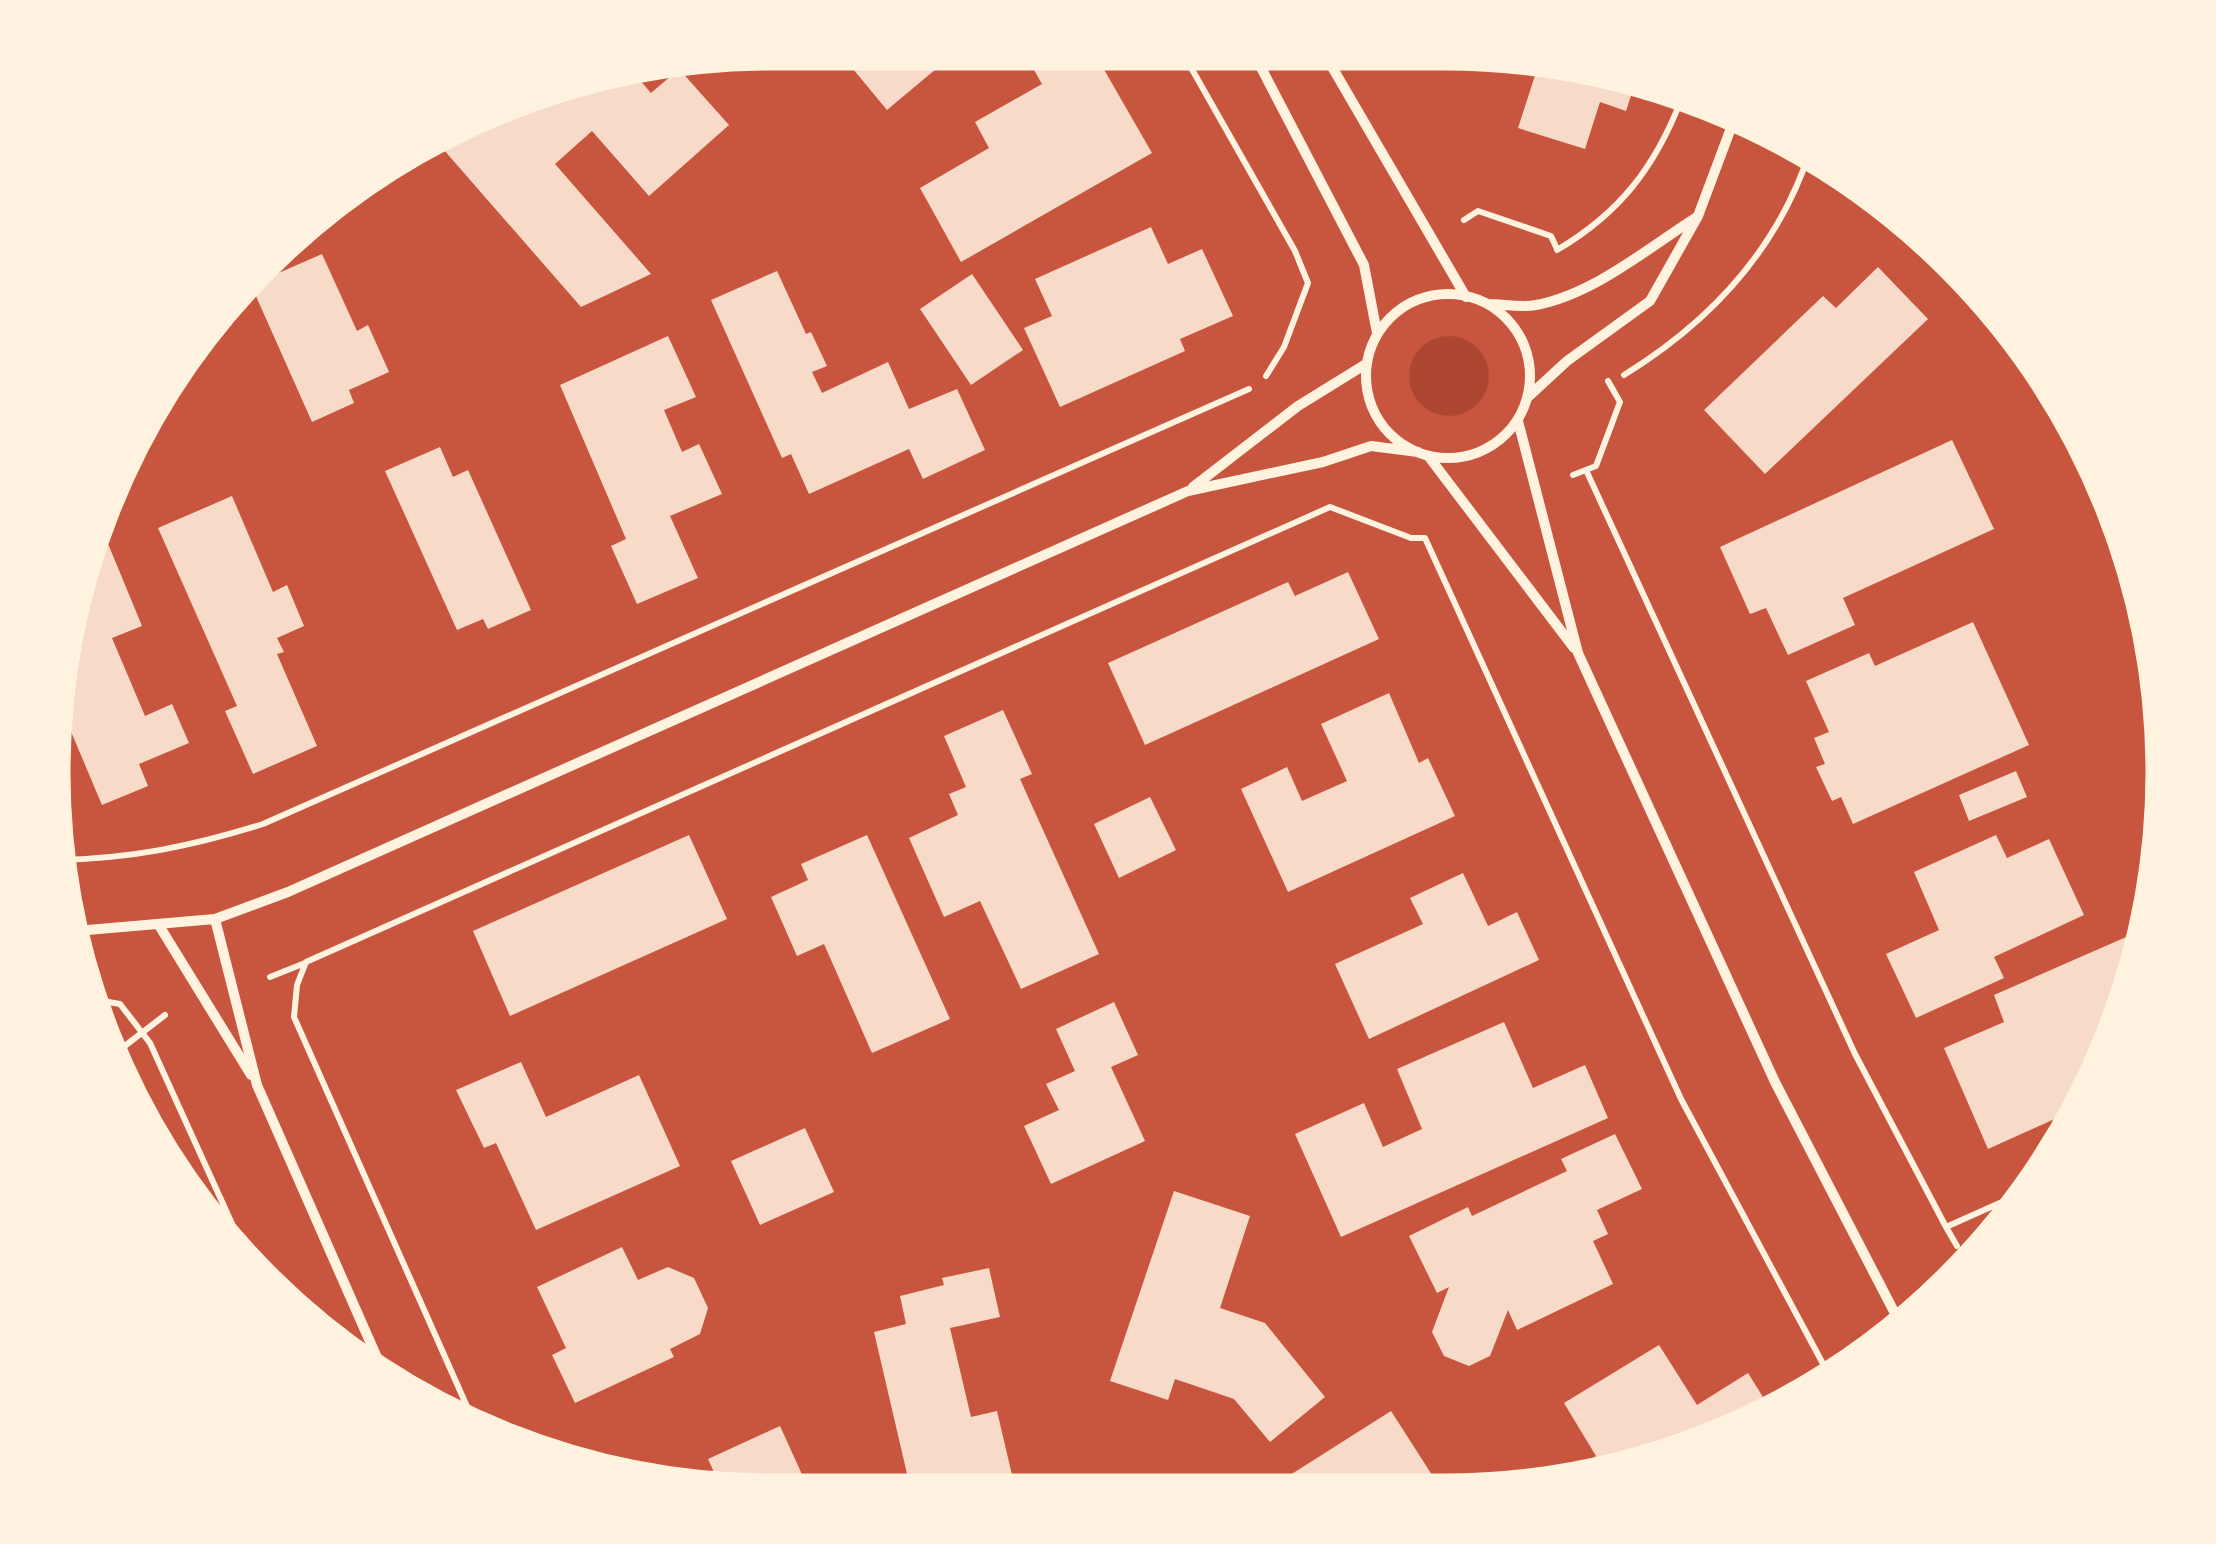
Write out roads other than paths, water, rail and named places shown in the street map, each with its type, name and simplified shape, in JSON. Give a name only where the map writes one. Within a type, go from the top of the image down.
[{"type":"street","points":[[1261,68],[1364,264],[1376,333]]},
{"type":"street","points":[[1333,68],[1466,297]]},
{"type":"street","points":[[1528,398],[1567,361],[1650,301],[1698,216],[1731,129]]},
{"type":"street","points":[[1578,653],[1424,455],[1394,438],[1377,417],[1367,392],[1366,364],[1376,333],[1396,312],[1415,301],[1438,294],[1488,304],[1535,305],[1594,282],[1698,216]]},
{"type":"street","points":[[86,931],[160,927],[216,919],[476,810],[1188,491],[1372,446],[1454,458],[1477,453],[1498,441],[1518,421],[1528,398],[1530,370],[1523,344],[1509,321],[1488,304]]},
{"type":"street","points":[[1188,491],[1298,406],[1366,364]]},
{"type":"street","points":[[1518,421],[1578,653],[1775,1082],[1895,1313]]},
{"type":"street","points":[[216,919],[257,1085]]},
{"type":"street","points":[[160,927],[257,1085],[375,1354]]}]
